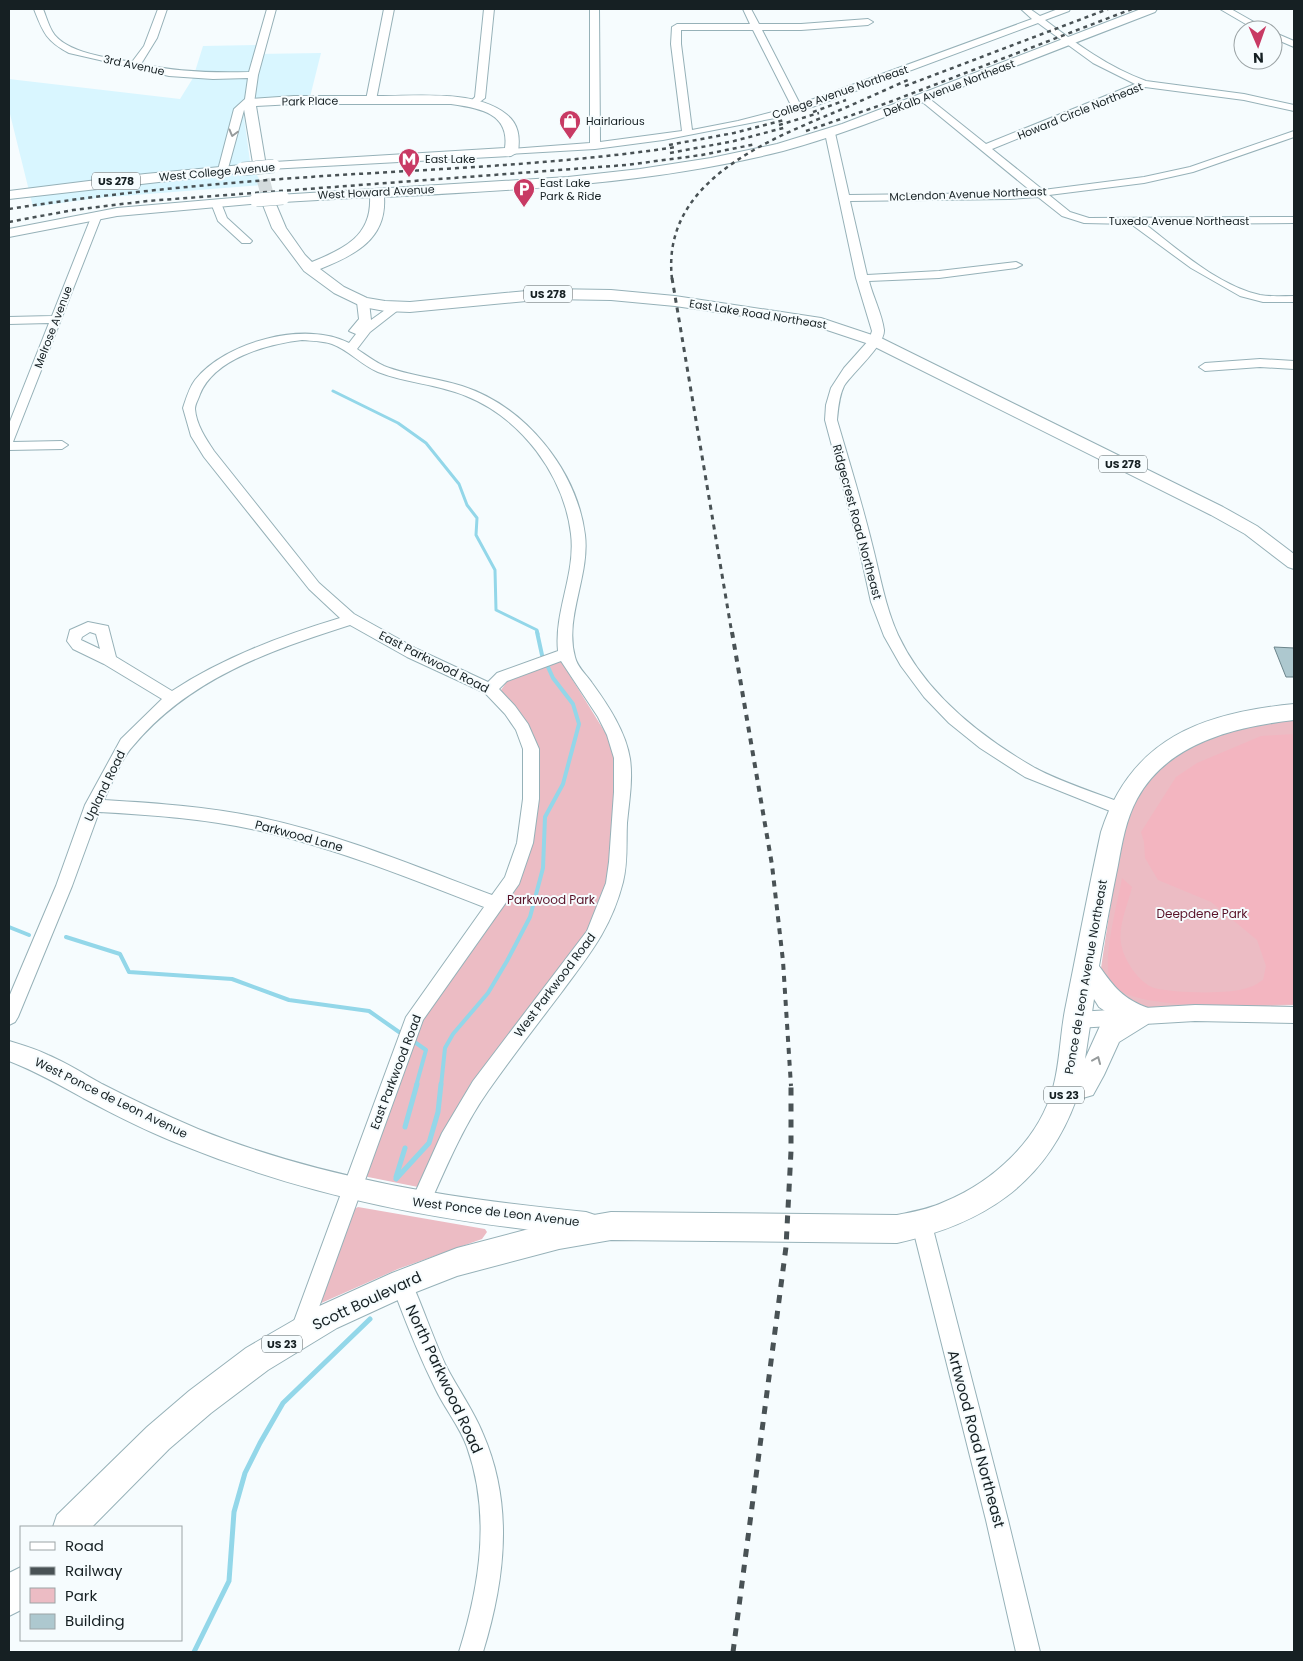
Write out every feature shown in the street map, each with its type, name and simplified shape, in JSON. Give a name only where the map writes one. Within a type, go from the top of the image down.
[{"type":"highway","name":"Ponce de Leon Avenue Northeast","points":[[772,1228],[897,1229],[922,1225],[944,1218],[974,1204],[1007,1181],[1023,1165],[1049,1131],[1066,1090],[1107,856],[1120,809],[1132,787],[1148,768],[1184,740],[1227,723],[1248,718],[1294,712]]},
{"type":"highway","points":[[1066,1090],[1083,1087],[1095,1067],[1109,1034],[1136,1016],[1108,999],[1087,969]]},
{"type":"highway","name":"Scott Boulevard","points":[[70,1526],[158,1438],[200,1402],[258,1359],[326,1318],[402,1283],[494,1251],[559,1235],[612,1226]]},
{"type":"highway","name":"West Ponce de Leon Avenue","points":[[612,1226],[772,1228]]},
{"type":"highway","points":[[9,1599],[20,1585]]},
{"type":"main road","name":"DeKalb Avenue Northeast","points":[[744,155],[830,133],[1151,9]]},
{"type":"main road","name":"Park Place","points":[[249,101],[437,99],[473,104],[499,115],[510,126],[512,138],[511,152]]},
{"type":"main road","points":[[252,127],[260,115],[269,109],[294,100]]},
{"type":"main road","points":[[249,101],[258,160]]},
{"type":"main road","name":"College Avenue Northeast","points":[[366,160],[511,152]]},
{"type":"main road","name":"West Howard Avenue","points":[[9,233],[137,209],[608,176],[744,155]]},
{"type":"main road","name":"West College Avenue","points":[[9,196],[59,188],[223,170],[366,160]]},
{"type":"main road","points":[[309,268],[344,253],[367,236],[378,219],[380,209],[377,192]]},
{"type":"main road","name":"East Lake Road Northeast","points":[[270,201],[278,228],[309,268],[339,290],[363,302],[396,307],[548,294],[611,295],[675,301],[810,321],[852,332],[876,341],[1217,511],[1257,534],[1294,564]]},
{"type":"main road","name":"West Ponce de Leon Avenue","points":[[9,1051],[48,1067],[132,1111],[191,1137],[241,1157],[351,1189],[420,1204],[491,1214],[612,1226]]},
{"type":"street","name":"3rd Avenue","points":[[39,9],[48,34],[72,51],[190,75],[254,75]]},
{"type":"street","points":[[135,65],[140,60],[163,9]]},
{"type":"street","points":[[223,170],[239,109],[249,101],[272,9]]},
{"type":"street","points":[[371,100],[389,9]]},
{"type":"street","points":[[473,104],[480,98],[489,9]]},
{"type":"street","points":[[594,9],[595,146]]},
{"type":"street","points":[[747,9],[798,109]]},
{"type":"street","points":[[1025,9],[1116,73],[1144,84]]},
{"type":"street","name":"College Avenue Northeast","points":[[511,152],[595,146],[687,134],[746,123],[798,109],[1066,9]]},
{"type":"street","points":[[1224,9],[1244,20]]},
{"type":"street","points":[[687,134],[676,44],[677,26],[756,28],[868,22]]},
{"type":"street","name":"Howard Circle Northeast","points":[[986,148],[1144,84],[1244,97],[1294,108]]},
{"type":"street","points":[[923,98],[1042,193]]},
{"type":"street","points":[[830,133],[862,278],[877,325],[878,336],[876,341]]},
{"type":"street","name":"McLendon Avenue Northeast","points":[[844,198],[1042,193],[1144,180],[1193,169],[1294,134]]},
{"type":"street","name":"Tuxedo Avenue Northeast","points":[[1042,193],[1066,214],[1088,221],[1294,220]]},
{"type":"street","points":[[216,203],[222,219],[246,240]]},
{"type":"street","name":"Melrose Avenue","points":[[9,439],[97,215]]},
{"type":"street","points":[[1134,221],[1230,287],[1259,298],[1294,300]]},
{"type":"street","points":[[862,278],[912,278],[1016,265]]},
{"type":"street","points":[[335,342],[350,335],[361,325],[365,313],[363,302]]},
{"type":"street","points":[[351,349],[366,329],[396,307]]},
{"type":"street","points":[[9,320],[56,320]]},
{"type":"street","name":"East Parkwood Road","points":[[299,1334],[415,1018],[514,879],[525,843],[532,769],[531,749],[523,728],[510,710],[490,689],[412,653],[352,620],[314,586],[228,479],[197,436],[189,408],[200,383],[214,368],[239,353],[268,343],[297,338],[315,338],[335,342]]},
{"type":"street","name":"Ridgecrest Road Northeast","points":[[876,341],[848,371],[837,388],[832,405],[831,420],[865,544],[878,602],[891,636],[906,662],[929,693],[954,719],[985,744],[1031,773],[1120,809]]},
{"type":"street","name":"West Parkwood Road","points":[[335,342],[351,349],[360,359],[378,368],[469,392],[487,402],[500,410],[532,438],[556,470],[576,520],[579,548],[578,568],[565,634],[568,661],[604,714],[621,752],[624,782],[615,880],[607,908],[594,935],[480,1087],[449,1139],[420,1204]]},
{"type":"street","points":[[1205,367],[1260,362],[1294,365]]},
{"type":"street","points":[[9,446],[62,445]]},
{"type":"street","name":"Upland Road","points":[[9,1017],[64,886],[93,805],[126,743],[172,698],[207,675],[289,639],[352,620]]},
{"type":"street","points":[[490,689],[502,677],[567,653]]},
{"type":"street","points":[[109,660],[172,698]]},
{"type":"street","name":"Parkwood Lane","points":[[93,805],[229,818],[284,830],[369,856],[496,904]]},
{"type":"street","points":[[1077,1020],[1195,1014],[1294,1015]]},
{"type":"street","name":"Artwood Road Northeast","points":[[922,1225],[962,1391],[997,1520],[1028,1652]]},
{"type":"street","name":"North Parkwood Road","points":[[402,1283],[444,1384],[467,1422],[478,1447],[485,1474],[493,1525],[493,1553],[487,1599],[471,1652]]},
{"type":"shaded area","points":[[259,45],[256,54],[321,53],[309,101],[242,103],[250,161],[262,185],[97,198],[33,207],[9,110],[9,79],[180,99],[193,78],[203,46]]},
{"type":"shaded area","points":[[1294,734],[1294,1004],[1194,1005],[1165,1003],[1139,998],[1120,991],[1110,980],[1108,959],[1122,878],[1132,887],[1121,929],[1122,949],[1128,963],[1137,976],[1148,985],[1154,988],[1175,991],[1217,992],[1241,990],[1254,986],[1263,980],[1266,966],[1257,940],[1211,902],[1158,880],[1145,858],[1141,832],[1176,777],[1197,763],[1261,736]]},
{"type":"green space","name":"Parkwood Park","points":[[561,661],[608,737],[617,760],[611,867],[597,920],[471,1083],[418,1187],[363,1176],[415,1017],[496,904],[523,839],[533,786],[515,712],[501,690],[508,680]]},
{"type":"green space","name":"Deepdene Park","points":[[1294,720],[1294,1005],[1134,1011],[1100,975],[1120,839],[1129,810],[1142,788],[1159,770],[1177,754],[1198,742],[1221,733],[1245,727],[1269,722]]},
{"type":"green space","points":[[358,1207],[485,1229],[487,1232],[482,1239],[398,1269],[319,1304],[354,1209]]},
{"type":"building","points":[[1274,647],[1294,648],[1294,677],[1286,677]]},
{"type":"waterway","points":[[333,391],[398,423],[426,443],[459,484],[467,505],[477,518],[476,535],[495,570],[496,610],[537,630],[538,634]]},
{"type":"waterway","points":[[537,632],[542,655]]},
{"type":"waterway","points":[[441,1086],[445,1048],[453,1034],[488,993],[507,961],[530,917],[543,868],[545,817],[563,784],[579,724],[573,704],[553,678],[548,667]]},
{"type":"waterway","points":[[9,927],[29,935]]},
{"type":"waterway","points":[[66,937],[120,954],[129,972],[232,979],[289,1000],[369,1011],[399,1032]]},
{"type":"waterway","points":[[416,1043],[426,1050],[416,1086]]},
{"type":"waterway","points":[[405,1127],[417,1084]]},
{"type":"waterway","points":[[396,1179],[429,1143],[438,1112],[441,1084]]},
{"type":"waterway","points":[[396,1177],[405,1148]]},
{"type":"waterway","points":[[194,1652],[229,1581],[234,1512],[245,1473],[260,1443],[283,1403],[370,1319]]},
{"type":"tunnel","points":[[258,160],[270,205]]},
{"type":"railway","points":[[905,86],[1108,9]]},
{"type":"railway","points":[[806,131],[887,103],[1132,9]]},
{"type":"railway","points":[[672,278],[673,246],[682,217],[699,193],[721,172],[776,138],[910,79]]},
{"type":"railway","points":[[813,112],[846,100]]},
{"type":"railway","points":[[779,125],[819,113]]},
{"type":"railway","points":[[669,145],[734,133],[784,120]]},
{"type":"railway","points":[[670,153],[734,141],[787,127]]},
{"type":"railway","points":[[9,222],[73,210],[147,201],[626,165],[702,155],[756,144]]},
{"type":"railway","points":[[9,209],[116,194],[187,187],[295,178],[534,163],[676,147]]},
{"type":"railway","points":[[672,278],[732,634]]},
{"type":"railway","points":[[732,632],[772,865],[783,961],[791,1086]]},
{"type":"railway","points":[[733,1652],[786,1247],[791,1151],[791,1086]]},
{"type":"place","name":"Hairlarious","points":[[570,140]]},
{"type":"place","name":"East Lake","points":[[409,178]]},
{"type":"place","name":"East Lake Park & Ride","points":[[524,208]]}]
